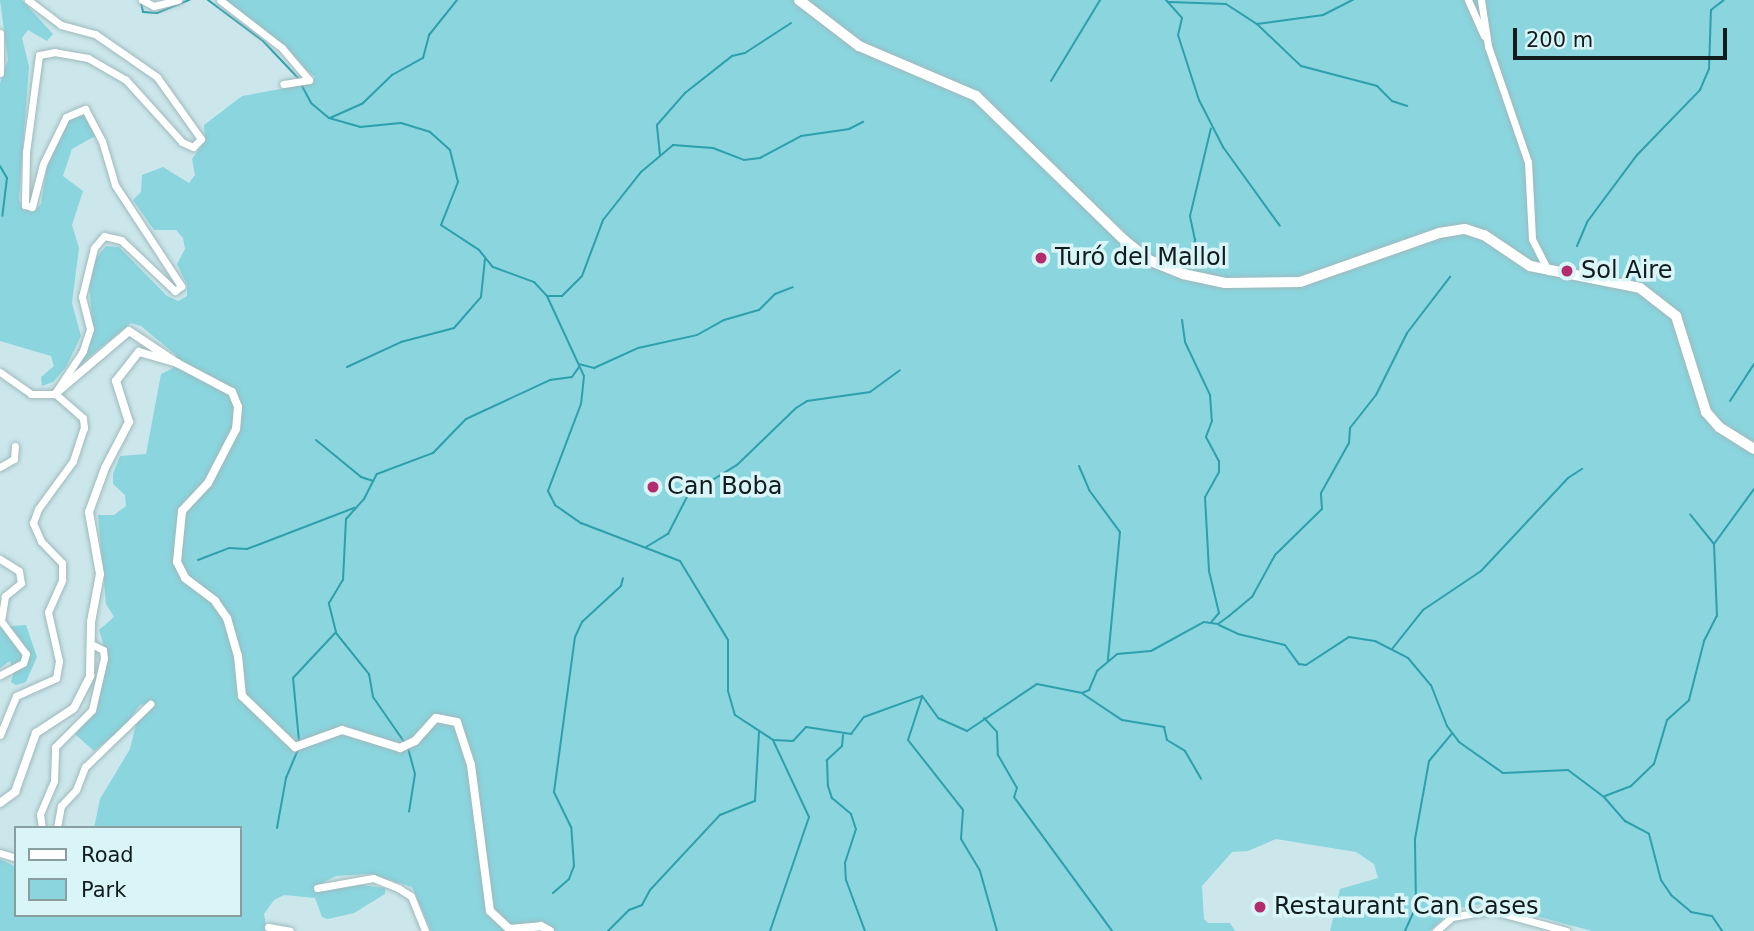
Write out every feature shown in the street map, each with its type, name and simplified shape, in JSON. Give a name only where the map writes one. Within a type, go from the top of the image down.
[{"type":"main road","points":[[799,0],[859,47],[976,96],[1125,242],[1174,271],[1225,283],[1300,282],[1439,233],[1465,229],[1484,235],[1517,260],[1548,271],[1621,281],[1663,301],[1683,331],[1706,412],[1719,427],[1754,449]]},
{"type":"street","points":[[28,0],[61,24],[95,34],[157,77],[201,139],[193,147],[182,142],[126,80],[88,58],[55,52],[39,55],[26,152],[25,205],[32,207],[43,164],[66,117],[85,109],[102,141],[116,184],[181,286],[175,291],[121,240],[104,236],[93,248],[82,297],[90,329],[83,351],[55,394]]},
{"type":"street","points":[[142,0],[154,6],[178,0]]},
{"type":"street","points":[[220,0],[282,48],[309,80],[283,84]]},
{"type":"street","points":[[1468,0],[1488,46],[1528,162],[1530,232],[1548,271]]},
{"type":"street","points":[[1481,0],[1488,46]]},
{"type":"street","points":[[0,33],[0,73]]},
{"type":"street","points":[[0,372],[31,394],[55,394],[129,331],[177,363],[226,387],[238,407],[236,429],[222,460],[181,511],[177,562],[185,578],[215,601],[227,618],[238,656],[242,696],[295,747],[342,730],[400,748],[415,741],[436,718],[457,722],[471,765],[490,911],[509,929],[541,926],[550,931]]},
{"type":"street","points":[[0,803],[15,792],[36,733],[82,700],[93,645],[90,622],[100,574],[89,512],[105,467],[129,422],[116,381],[139,352],[177,363]]},
{"type":"street","points":[[0,735],[16,696],[56,678],[59,661],[48,612],[62,580],[62,563],[41,541],[33,523],[38,509],[52,496],[74,461],[84,428],[83,418],[55,394]]},
{"type":"street","points":[[0,467],[14,459],[15,446]]},
{"type":"street","points":[[0,559],[19,571],[21,583],[5,596],[1,621],[26,654],[23,663],[9,667],[0,675]]},
{"type":"street","points":[[43,826],[40,814],[54,781],[55,747],[92,710],[104,658],[103,650],[93,645]]},
{"type":"street","points":[[57,826],[61,806],[76,790],[85,767],[150,704]]},
{"type":"street","points":[[317,888],[373,878],[411,895],[425,931]]},
{"type":"street","points":[[1436,931],[1456,915],[1490,910],[1566,931]]},
{"type":"street","points":[[268,927],[290,931]]},
{"type":"green space","points":[[0,0],[22,0],[53,34],[47,41],[28,30],[22,38],[29,66],[19,200],[23,210],[33,212],[41,204],[48,159],[69,119],[86,115],[97,135],[72,149],[63,176],[83,191],[72,225],[79,248],[72,303],[81,336],[66,367],[53,382],[42,386],[41,377],[54,366],[51,356],[0,341],[0,83],[8,60]]},
{"type":"green space","points":[[223,0],[1754,0],[1754,931],[1592,931],[1488,903],[1453,909],[1430,931],[1330,931],[1340,889],[1378,878],[1374,864],[1356,852],[1276,839],[1248,851],[1232,852],[1202,886],[1204,919],[1208,923],[1230,923],[1235,931],[431,931],[412,887],[370,874],[336,876],[316,886],[317,891],[355,884],[385,888],[385,894],[354,913],[328,919],[322,917],[315,898],[284,895],[274,900],[264,914],[267,931],[0,931],[0,859],[14,866],[14,917],[242,917],[242,826],[94,826],[100,799],[130,749],[136,724],[155,706],[154,701],[140,705],[124,727],[94,751],[75,734],[95,712],[107,656],[99,630],[114,617],[106,604],[98,515],[114,515],[126,506],[125,495],[113,484],[113,474],[120,456],[146,454],[161,374],[173,368],[176,355],[141,326],[131,323],[78,366],[93,330],[89,285],[96,258],[106,246],[119,247],[167,296],[178,301],[187,296],[187,285],[177,264],[185,249],[183,238],[176,230],[154,230],[133,200],[141,192],[142,175],[163,167],[189,183],[195,175],[192,159],[205,141],[204,125],[242,96],[308,84],[315,77]]},
{"type":"green space","points":[[26,625],[37,657],[26,682],[16,685],[11,682],[14,671],[10,661],[0,668],[0,627]]},
{"type":"waterway","points":[[141,3],[143,12],[157,13],[189,0]]},
{"type":"waterway","points":[[208,0],[263,41],[299,79]]},
{"type":"waterway","points":[[330,118],[362,104],[392,75],[423,58],[429,35],[457,0]]},
{"type":"waterway","points":[[1051,81],[1100,0]]},
{"type":"waterway","points":[[1166,0],[1182,18],[1178,35],[1199,100],[1223,147],[1280,226]]},
{"type":"waterway","points":[[1169,2],[1226,4],[1257,24],[1323,15],[1353,0]]},
{"type":"waterway","points":[[1577,246],[1587,222],[1637,155],[1700,90],[1709,69],[1711,10],[1724,0]]},
{"type":"waterway","points":[[660,155],[657,125],[685,93],[732,56],[745,53],[791,23]]},
{"type":"waterway","points":[[1257,24],[1301,66],[1377,86],[1392,101],[1407,106]]},
{"type":"waterway","points":[[301,84],[311,103],[329,118],[360,127],[401,123],[430,132],[450,150],[458,182],[441,225],[479,250],[493,267],[534,282],[547,296],[584,376],[581,404],[548,491],[555,505],[581,523],[680,561],[728,640],[728,691],[735,715],[773,740],[793,741],[806,727],[851,734],[864,717],[922,696]]},
{"type":"waterway","points":[[548,296],[562,296],[582,276],[603,220],[641,172],[673,145],[713,148],[744,160],[760,158],[801,136],[849,129],[863,122]]},
{"type":"waterway","points":[[1189,263],[1195,240],[1190,216],[1211,128]]},
{"type":"waterway","points":[[0,166],[7,178],[2,216]]},
{"type":"waterway","points":[[347,367],[401,342],[454,328],[481,297],[485,259]]},
{"type":"waterway","points":[[923,697],[938,718],[967,731],[1037,684],[1082,693],[1089,690],[1097,671],[1117,654],[1151,651],[1204,622],[1218,624],[1229,616],[1252,597],[1275,555],[1322,509],[1321,493],[1349,443],[1350,428],[1376,395],[1407,333],[1450,277]]},
{"type":"waterway","points":[[579,364],[594,368],[638,348],[697,335],[724,320],[759,310],[775,294],[793,287]]},
{"type":"waterway","points":[[1182,320],[1185,342],[1210,395],[1212,421],[1206,437],[1219,461],[1219,472],[1205,497],[1209,571],[1219,613],[1212,621]]},
{"type":"waterway","points":[[1730,401],[1754,364]]},
{"type":"waterway","points":[[299,741],[293,678],[336,632],[329,603],[343,580],[346,519],[364,499],[377,474],[433,453],[466,419],[550,380],[572,377],[579,367]]},
{"type":"waterway","points":[[646,547],[668,534],[688,495],[737,465],[796,408],[807,401],[870,392],[900,370]]},
{"type":"waterway","points":[[316,440],[361,477],[373,481]]},
{"type":"waterway","points":[[1079,466],[1089,490],[1120,532],[1108,660]]},
{"type":"waterway","points":[[1392,649],[1423,610],[1481,571],[1568,478],[1582,469]]},
{"type":"waterway","points":[[1714,544],[1754,489]]},
{"type":"waterway","points":[[198,560],[229,548],[247,549],[354,508]]},
{"type":"waterway","points":[[1605,796],[1631,786],[1654,764],[1667,720],[1689,700],[1704,641],[1717,616],[1714,544],[1690,514]]},
{"type":"waterway","points":[[553,893],[569,879],[574,866],[571,827],[554,792],[575,637],[582,622],[621,586],[623,578]]},
{"type":"waterway","points":[[1219,625],[1238,634],[1285,645],[1299,664],[1306,665],[1349,637],[1375,641],[1408,658],[1431,685],[1447,726],[1459,742],[1503,773],[1568,770],[1604,797],[1625,821],[1649,834],[1661,880],[1671,895],[1691,912],[1712,916],[1722,931]]},
{"type":"waterway","points":[[336,633],[369,674],[373,697],[405,743]]},
{"type":"waterway","points":[[1083,694],[1122,720],[1164,727],[1167,740],[1185,751],[1201,779]]},
{"type":"waterway","points":[[922,697],[908,740],[963,810],[961,839],[980,871],[997,931]]},
{"type":"waterway","points":[[984,718],[997,732],[998,755],[1017,788],[1014,797],[1112,931]]},
{"type":"waterway","points":[[608,931],[629,910],[642,905],[650,890],[720,815],[755,801],[759,732]]},
{"type":"waterway","points":[[1405,931],[1416,906],[1415,839],[1429,761],[1452,734]]},
{"type":"waterway","points":[[843,735],[842,746],[827,760],[828,786],[832,798],[851,814],[856,829],[845,863],[846,880],[865,931]]},
{"type":"waterway","points":[[770,931],[809,817],[773,740]]},
{"type":"waterway","points":[[408,748],[415,774],[409,812]]},
{"type":"waterway","points":[[277,828],[286,778],[298,750]]},
{"type":"place","name":"Turó del Mallol","points":[[1041,258]]},
{"type":"place","name":"Sol Aire","points":[[1567,271]]},
{"type":"place","name":"Can Boba","points":[[653,487]]},
{"type":"place","name":"Restaurant Can Cases","points":[[1260,907]]}]
